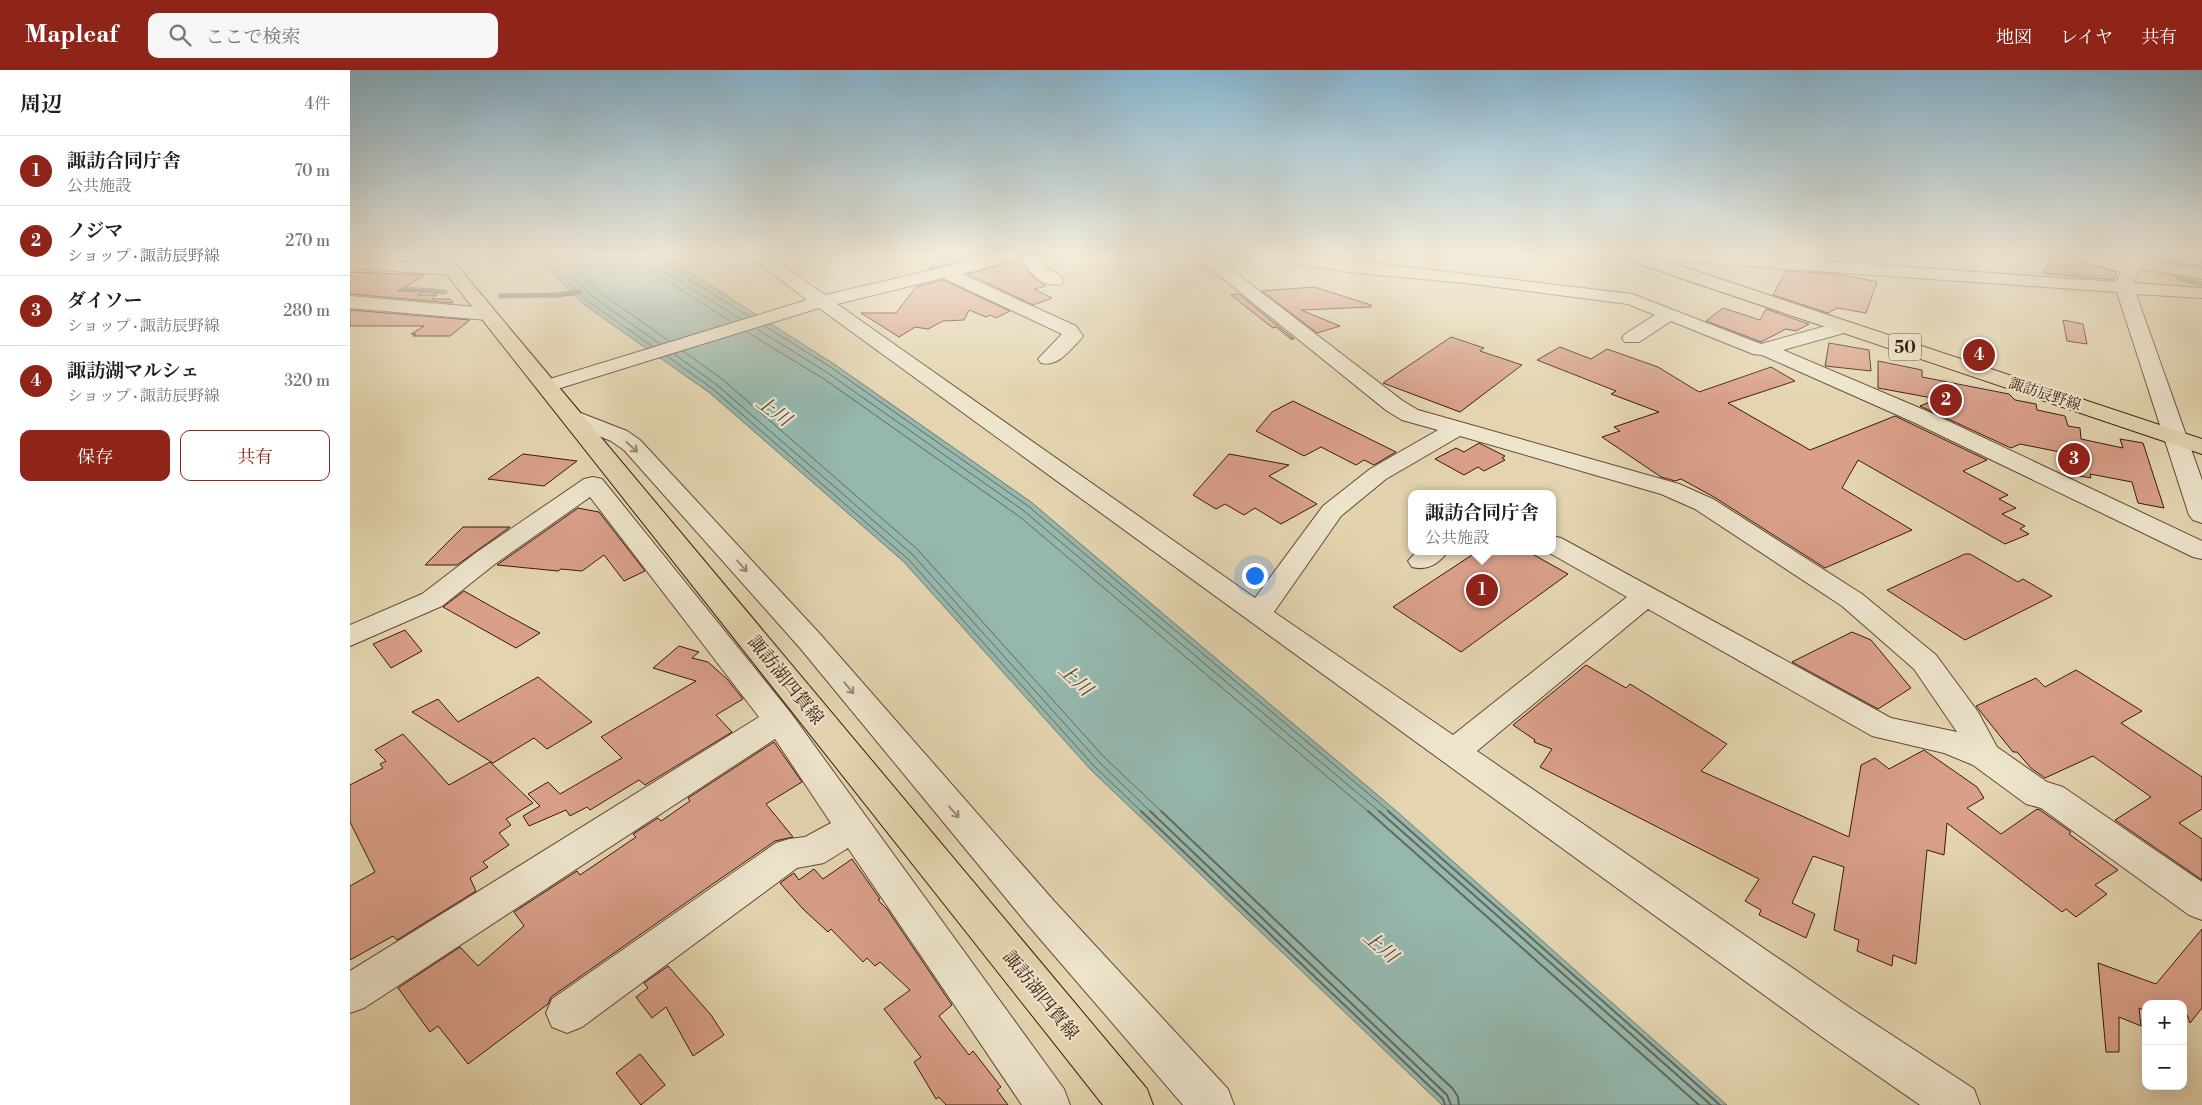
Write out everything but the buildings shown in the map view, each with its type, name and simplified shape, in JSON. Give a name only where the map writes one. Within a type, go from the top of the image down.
[{"type":"main road","name":"諏訪湖四賀線","points":[[479,304],[553,383],[573,417],[1131,1105]]},
{"type":"main road","name":"諏訪辰野線","points":[[1776,304],[2202,447]]},
{"type":"street","points":[[376,304],[487,314]]},
{"type":"street","points":[[553,383],[810,304]]},
{"type":"street","points":[[820,304],[1837,1023],[1958,1105]]},
{"type":"street","points":[[1013,304],[1069,330],[1073,336],[1048,359]]},
{"type":"street","points":[[1265,304],[1395,406],[1410,414],[1670,490],[1704,504],[1852,600],[1924,662],[1967,720],[1985,756]]},
{"type":"street","points":[[1645,304],[1760,350],[1844,327]]},
{"type":"street","points":[[2142,304],[2177,438],[2202,515]]},
{"type":"street","points":[[1632,338],[1670,314]]},
{"type":"street","points":[[1764,349],[1920,417],[2202,551]]},
{"type":"street","points":[[573,417],[619,436],[632,445],[810,641],[1042,913],[1212,1105]]},
{"type":"street","points":[[1258,614],[1332,512],[1378,474],[1456,428]]},
{"type":"street","points":[[350,636],[432,600],[486,558],[593,484],[779,720],[1048,1105]]},
{"type":"street","points":[[1556,546],[1883,728],[1950,742],[1985,756],[2038,794],[2052,797],[2202,903]]},
{"type":"street","points":[[1454,752],[1646,596]]},
{"type":"street","points":[[350,994],[779,720]]},
{"type":"street","points":[[567,1013],[788,854],[811,852],[854,827]]},
{"type":"water","name":"上川","points":[[584,304],[740,304],[834,364],[1031,502],[1394,809],[1727,1105],[1442,1105],[1091,770],[904,562],[710,393]]},
{"type":"place","name":"諏訪湖マルシェ","points":[[1979,355]]},
{"type":"place","name":"ノジマ","points":[[1946,400]]},
{"type":"place","name":"ダイソー","points":[[2074,459]]},
{"type":"place","name":"諏訪合同庁舎","points":[[1482,590]]}]
